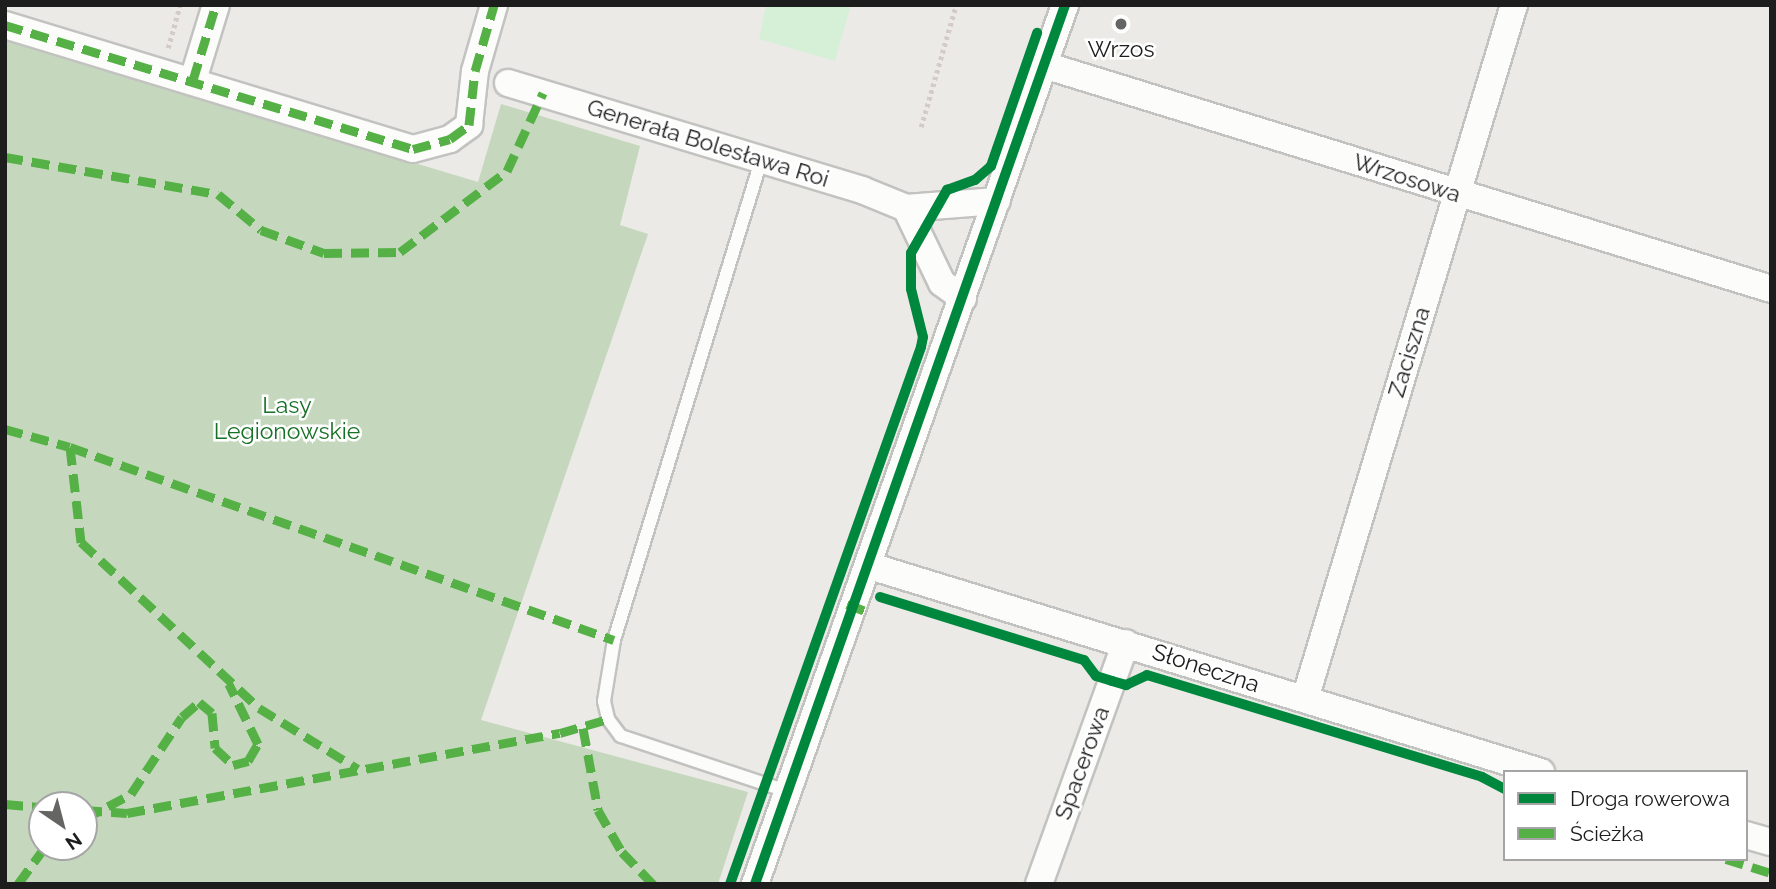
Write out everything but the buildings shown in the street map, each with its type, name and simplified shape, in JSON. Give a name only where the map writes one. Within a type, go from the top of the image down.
[{"type":"street","points":[[193,80],[216,5]]},
{"type":"street","points":[[5,25],[413,149],[450,139],[469,125],[475,71],[494,5]]},
{"type":"street","points":[[755,884],[870,566],[1065,5]]},
{"type":"street","name":"Zaciszna","points":[[1305,699],[1514,5]]},
{"type":"street","name":"Wrzosowa","points":[[1045,65],[1771,289]]},
{"type":"street","name":"Generała Bolesława Roi","points":[[508,83],[906,208],[997,201]]},
{"type":"street","points":[[906,208],[942,283],[963,298]]},
{"type":"street","name":"Słoneczna","points":[[870,566],[1535,770]]},
{"type":"street","name":"Spacerowa","points":[[1039,884],[1126,643]]},
{"type":"lane","points":[[761,161],[614,640],[604,701],[608,719],[621,736],[789,792]]},
{"type":"path","points":[[165,60],[180,5]]},
{"type":"path","points":[[921,127],[956,5]]},
{"type":"green space","points":[[766,5],[851,5],[835,61],[759,39]]},
{"type":"green space","name":"Lasy Legionowskie","points":[[5,40],[478,182],[501,104],[640,146],[620,225],[648,234],[481,720],[748,792],[718,884],[5,884]]},
{"type":"marked path","points":[[193,80],[216,5]]},
{"type":"marked path","points":[[5,25],[413,149],[450,139],[469,125],[475,71],[494,5]]},
{"type":"marked path","points":[[5,157],[218,194],[261,230],[324,253],[400,252],[507,171],[543,93]]},
{"type":"marked path","points":[[5,429],[70,447],[614,640]]},
{"type":"marked path","points":[[70,447],[81,542],[259,708],[358,769]]},
{"type":"marked path","points":[[847,604],[871,613]]},
{"type":"marked path","points":[[98,812],[131,794],[182,717],[199,702],[212,713],[215,748],[233,765],[248,761],[258,744],[229,684]]},
{"type":"marked path","points":[[98,811],[127,813],[560,733],[608,719]]},
{"type":"marked path","points":[[583,728],[598,810],[622,852],[653,884]]},
{"type":"marked path","points":[[5,804],[28,806]]},
{"type":"marked path","points":[[18,884],[35,861]]},
{"type":"marked path","points":[[1732,861],[1771,873]]},
{"type":"cycle path","points":[[755,884],[1065,5]]},
{"type":"cycle path","points":[[730,884],[921,347],[923,337],[911,289],[911,253],[947,190],[975,180],[991,166],[1037,33]]},
{"type":"cycle path","points":[[880,597],[1084,660],[1096,676],[1112,681],[1126,685],[1147,675],[1482,777],[1503,788]]},
{"type":"place","name":"Wrzos","points":[[1121,24]]}]
